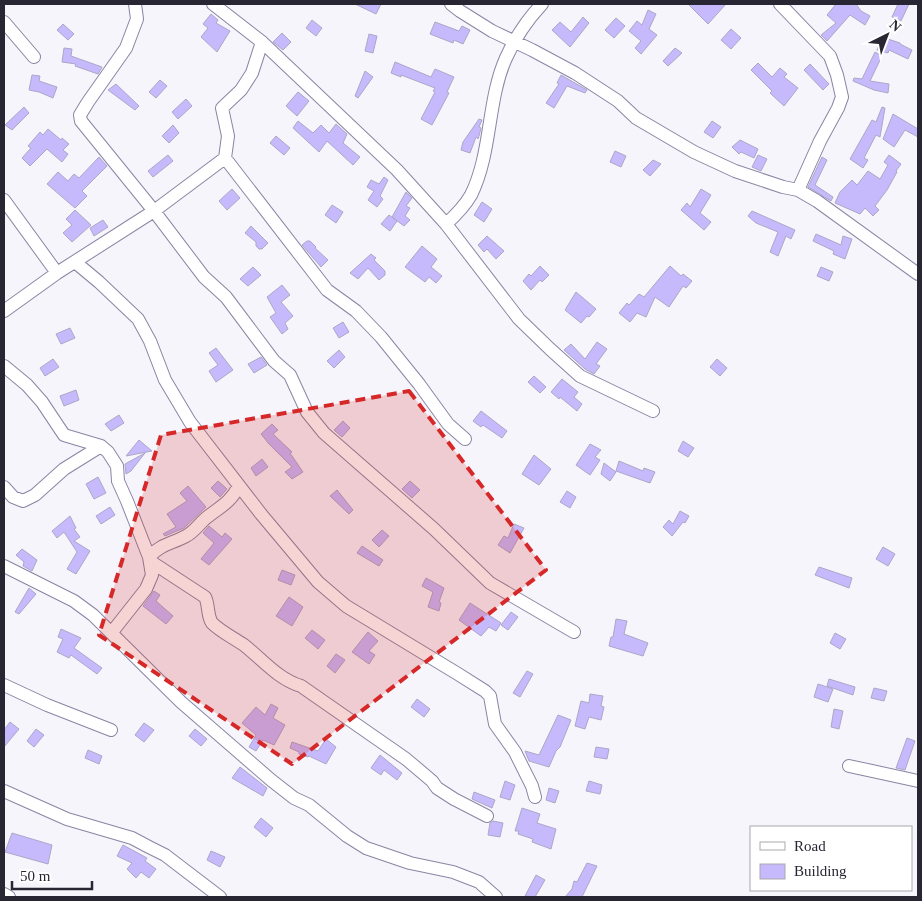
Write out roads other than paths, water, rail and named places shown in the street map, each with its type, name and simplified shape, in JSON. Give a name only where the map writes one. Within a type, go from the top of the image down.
[{"type":"street","points":[[135,4],[137,19],[126,48],[88,102],[80,115],[81,121],[154,211],[204,277],[226,297],[274,361],[290,375],[307,412],[324,433],[434,529],[490,583],[574,632]]},
{"type":"street","points":[[213,4],[262,42],[397,170],[446,224],[519,319],[550,349],[580,376],[653,411]]},
{"type":"street","points":[[451,4],[492,31],[575,73],[618,101],[636,118],[694,152],[735,171],[798,190],[918,274]]},
{"type":"street","points":[[446,224],[461,210],[471,194],[483,158],[495,97],[506,59],[533,13],[542,4]]},
{"type":"street","points":[[780,4],[830,56],[842,97],[798,190]]},
{"type":"street","points":[[4,22],[34,57]]},
{"type":"street","points":[[262,42],[252,73],[242,90],[222,108],[228,136],[225,158],[327,290],[356,312],[382,337],[448,424],[465,438]]},
{"type":"street","points":[[4,311],[57,273],[154,211],[225,158]]},
{"type":"street","points":[[4,200],[57,273]]},
{"type":"street","points":[[75,262],[138,319],[150,341],[165,380],[190,422],[239,486],[318,582],[346,606],[486,691],[490,696],[494,724],[514,752],[532,786],[534,797]]},
{"type":"street","points":[[4,366],[27,385],[42,402],[64,435],[101,446],[108,452],[117,466],[118,481],[149,559],[152,575],[146,589],[112,632]]},
{"type":"street","points":[[4,487],[13,497],[23,501],[35,495],[71,464],[101,446]]},
{"type":"street","points":[[149,559],[162,545],[187,536],[205,519],[225,505],[239,486]]},
{"type":"street","points":[[149,559],[205,597],[213,623],[243,644],[282,678],[301,686],[406,759],[432,781],[437,788],[487,816]]},
{"type":"street","points":[[4,566],[74,601],[112,632],[182,702],[271,780],[294,798],[309,805],[347,836],[366,848],[410,863],[462,875],[479,882],[496,897]]},
{"type":"street","points":[[4,686],[112,730]]},
{"type":"street","points":[[849,766],[918,781]]},
{"type":"street","points":[[4,791],[67,819],[132,838],[165,855],[220,897]]},
{"type":"street","points":[[4,894],[9,897]]}]
